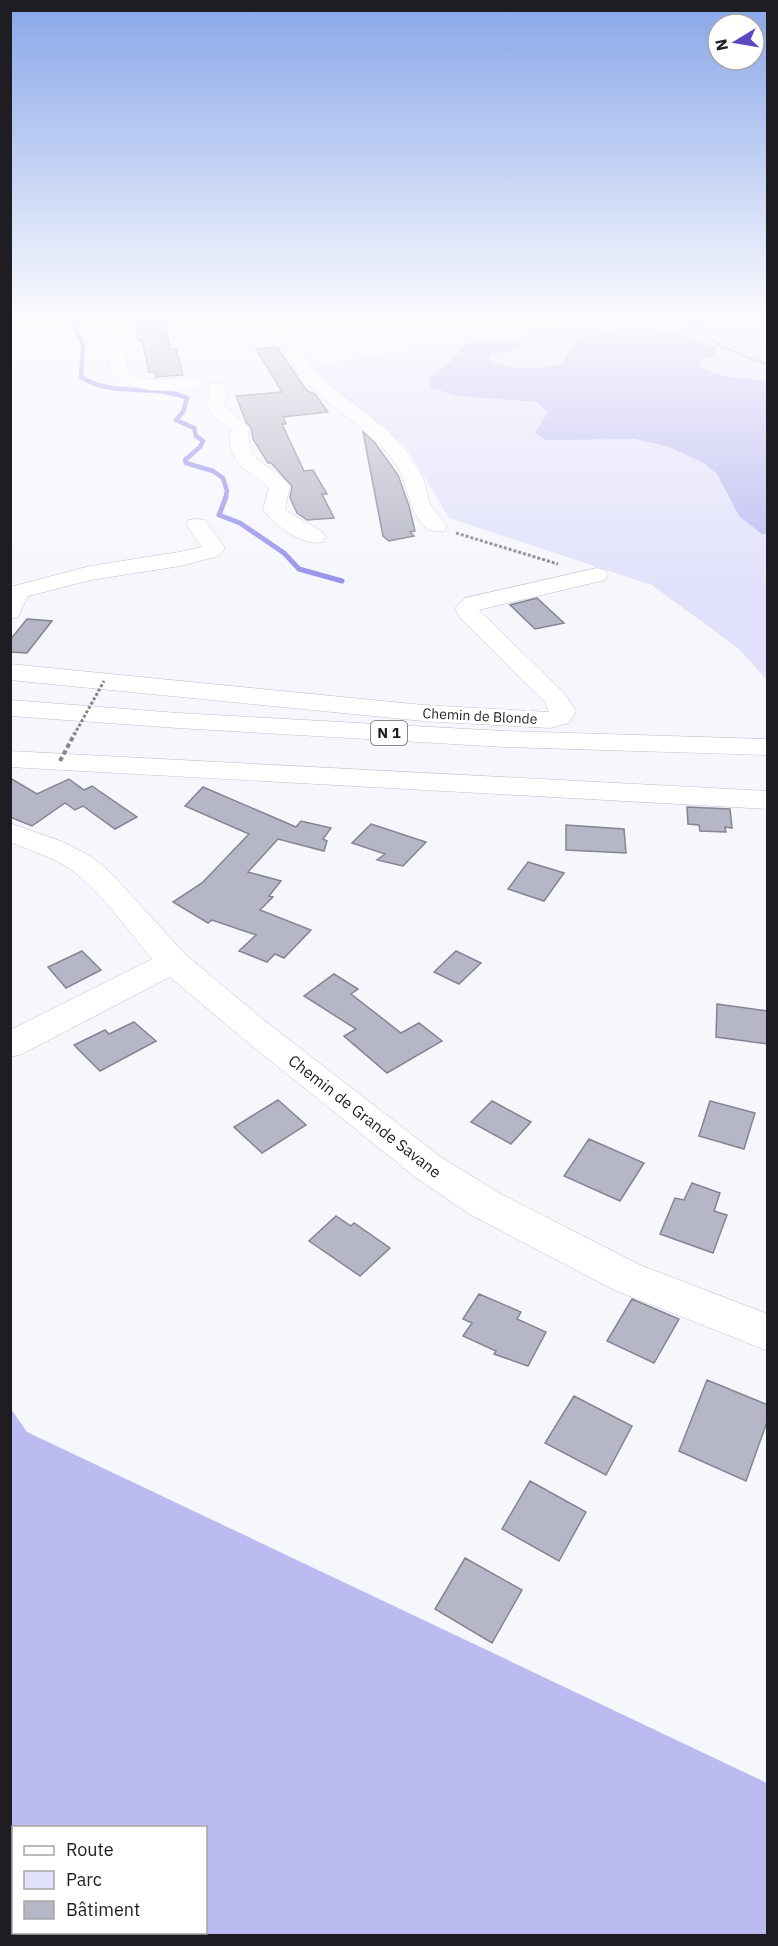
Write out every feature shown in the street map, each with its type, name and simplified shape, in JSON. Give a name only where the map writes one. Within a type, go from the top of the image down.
[{"type":"main road","points":[[216,406],[219,411],[240,427],[239,444],[246,460],[280,487],[274,509],[282,518],[315,537]]},
{"type":"main road","points":[[345,406],[398,453],[413,477],[420,505],[436,526]]},
{"type":"main road","points":[[10,612],[18,592],[90,573],[180,559],[211,551],[214,548],[197,525]]},
{"type":"main road","name":"Chemin de Blonde","points":[[10,672],[423,713],[550,720],[560,717],[563,711],[555,698],[468,613],[467,608],[473,603],[597,575]]},
{"type":"main road","name":"N 1","points":[[10,708],[115,717],[404,734],[650,746],[768,747]]},
{"type":"main road","name":"N 1","points":[[10,725],[536,757],[768,763]]},
{"type":"main road","points":[[10,759],[768,800]]},
{"type":"main road","name":"Chemin de Grande Savane","points":[[10,832],[52,848],[81,863],[100,880],[173,962],[253,1029],[428,1167],[485,1204],[626,1276],[768,1333]]},
{"type":"main road","points":[[10,1045],[173,962]]},
{"type":"path","points":[[436,526],[597,575]]},
{"type":"path","points":[[60,761],[104,681]]},
{"type":"green space","points":[[355,406],[767,406],[767,680],[739,649],[652,585],[449,518],[407,448]]},
{"type":"shaded area","points":[[541,406],[767,406],[767,534],[762,534],[739,516],[717,474],[704,463],[669,447],[635,439],[546,440],[535,433],[548,412]]},
{"type":"shaded area","points":[[11,1409],[27,1432],[767,1783],[767,1935],[11,1935]]},
{"type":"building","points":[[240,406],[324,406],[328,412],[283,417],[286,424],[282,424],[304,471],[313,470],[327,494],[322,494],[334,518],[307,520],[297,513],[290,498],[292,486],[271,463],[268,463],[253,439],[251,427],[246,422]]},
{"type":"building","points":[[363,432],[375,443],[398,475],[415,531],[410,532],[414,536],[389,541],[383,536]]},
{"type":"building","points":[[537,598],[564,623],[535,629],[510,605]]},
{"type":"building","points":[[27,619],[52,621],[27,653],[10,652],[10,640]]},
{"type":"building","points":[[10,778],[37,794],[69,779],[84,790],[92,786],[137,817],[115,829],[83,806],[75,810],[65,803],[32,826],[10,817]]},
{"type":"building","points":[[203,787],[296,827],[301,821],[331,828],[323,839],[327,841],[324,851],[278,839],[248,872],[281,881],[269,896],[273,897],[260,910],[311,930],[284,958],[275,954],[267,962],[239,951],[256,935],[212,920],[208,923],[173,902],[202,883],[249,834],[185,806]]},
{"type":"building","points":[[687,807],[730,809],[732,828],[725,827],[726,832],[700,831],[699,825],[688,824]]},
{"type":"building","points":[[371,824],[426,842],[403,866],[377,860],[385,854],[352,843]]},
{"type":"building","points":[[566,825],[624,829],[626,853],[566,850]]},
{"type":"building","points":[[528,862],[564,873],[544,901],[508,889]]},
{"type":"building","points":[[82,951],[101,970],[66,988],[48,967]]},
{"type":"building","points":[[456,951],[481,963],[459,984],[434,972]]},
{"type":"building","points":[[334,974],[358,989],[351,994],[401,1033],[419,1023],[442,1041],[387,1073],[344,1036],[356,1029],[304,996]]},
{"type":"building","points":[[717,1004],[768,1011],[768,1044],[716,1037]]},
{"type":"building","points":[[134,1022],[156,1041],[100,1071],[74,1045],[105,1030],[109,1034]]},
{"type":"building","points":[[278,1100],[306,1125],[262,1153],[234,1127]]},
{"type":"building","points":[[492,1101],[531,1122],[511,1144],[471,1122]]},
{"type":"building","points":[[710,1101],[755,1113],[744,1149],[699,1136]]},
{"type":"building","points":[[589,1139],[644,1163],[620,1201],[564,1176]]},
{"type":"building","points":[[692,1183],[720,1193],[714,1211],[727,1215],[713,1253],[660,1234],[675,1198],[684,1200]]},
{"type":"building","points":[[336,1216],[351,1226],[354,1223],[390,1248],[360,1276],[309,1241]]},
{"type":"building","points":[[479,1294],[521,1312],[517,1319],[546,1332],[528,1366],[494,1354],[496,1351],[463,1336],[472,1323],[463,1319]]},
{"type":"building","points":[[632,1299],[679,1319],[654,1363],[607,1341]]},
{"type":"building","points":[[707,1380],[768,1405],[768,1419],[746,1481],[679,1451]]},
{"type":"building","points":[[574,1396],[632,1426],[606,1475],[545,1443]]},
{"type":"building","points":[[530,1481],[586,1512],[559,1561],[502,1529]]},
{"type":"building","points":[[465,1558],[522,1590],[492,1643],[435,1609]]},
{"type":"waterway","points":[[185,406],[176,420],[194,428],[196,436],[203,441],[200,447],[185,460],[186,463],[213,471],[223,478],[227,491],[225,499]]},
{"type":"waterway","points":[[226,497],[219,515],[240,523],[284,553],[299,569],[342,581]]}]
